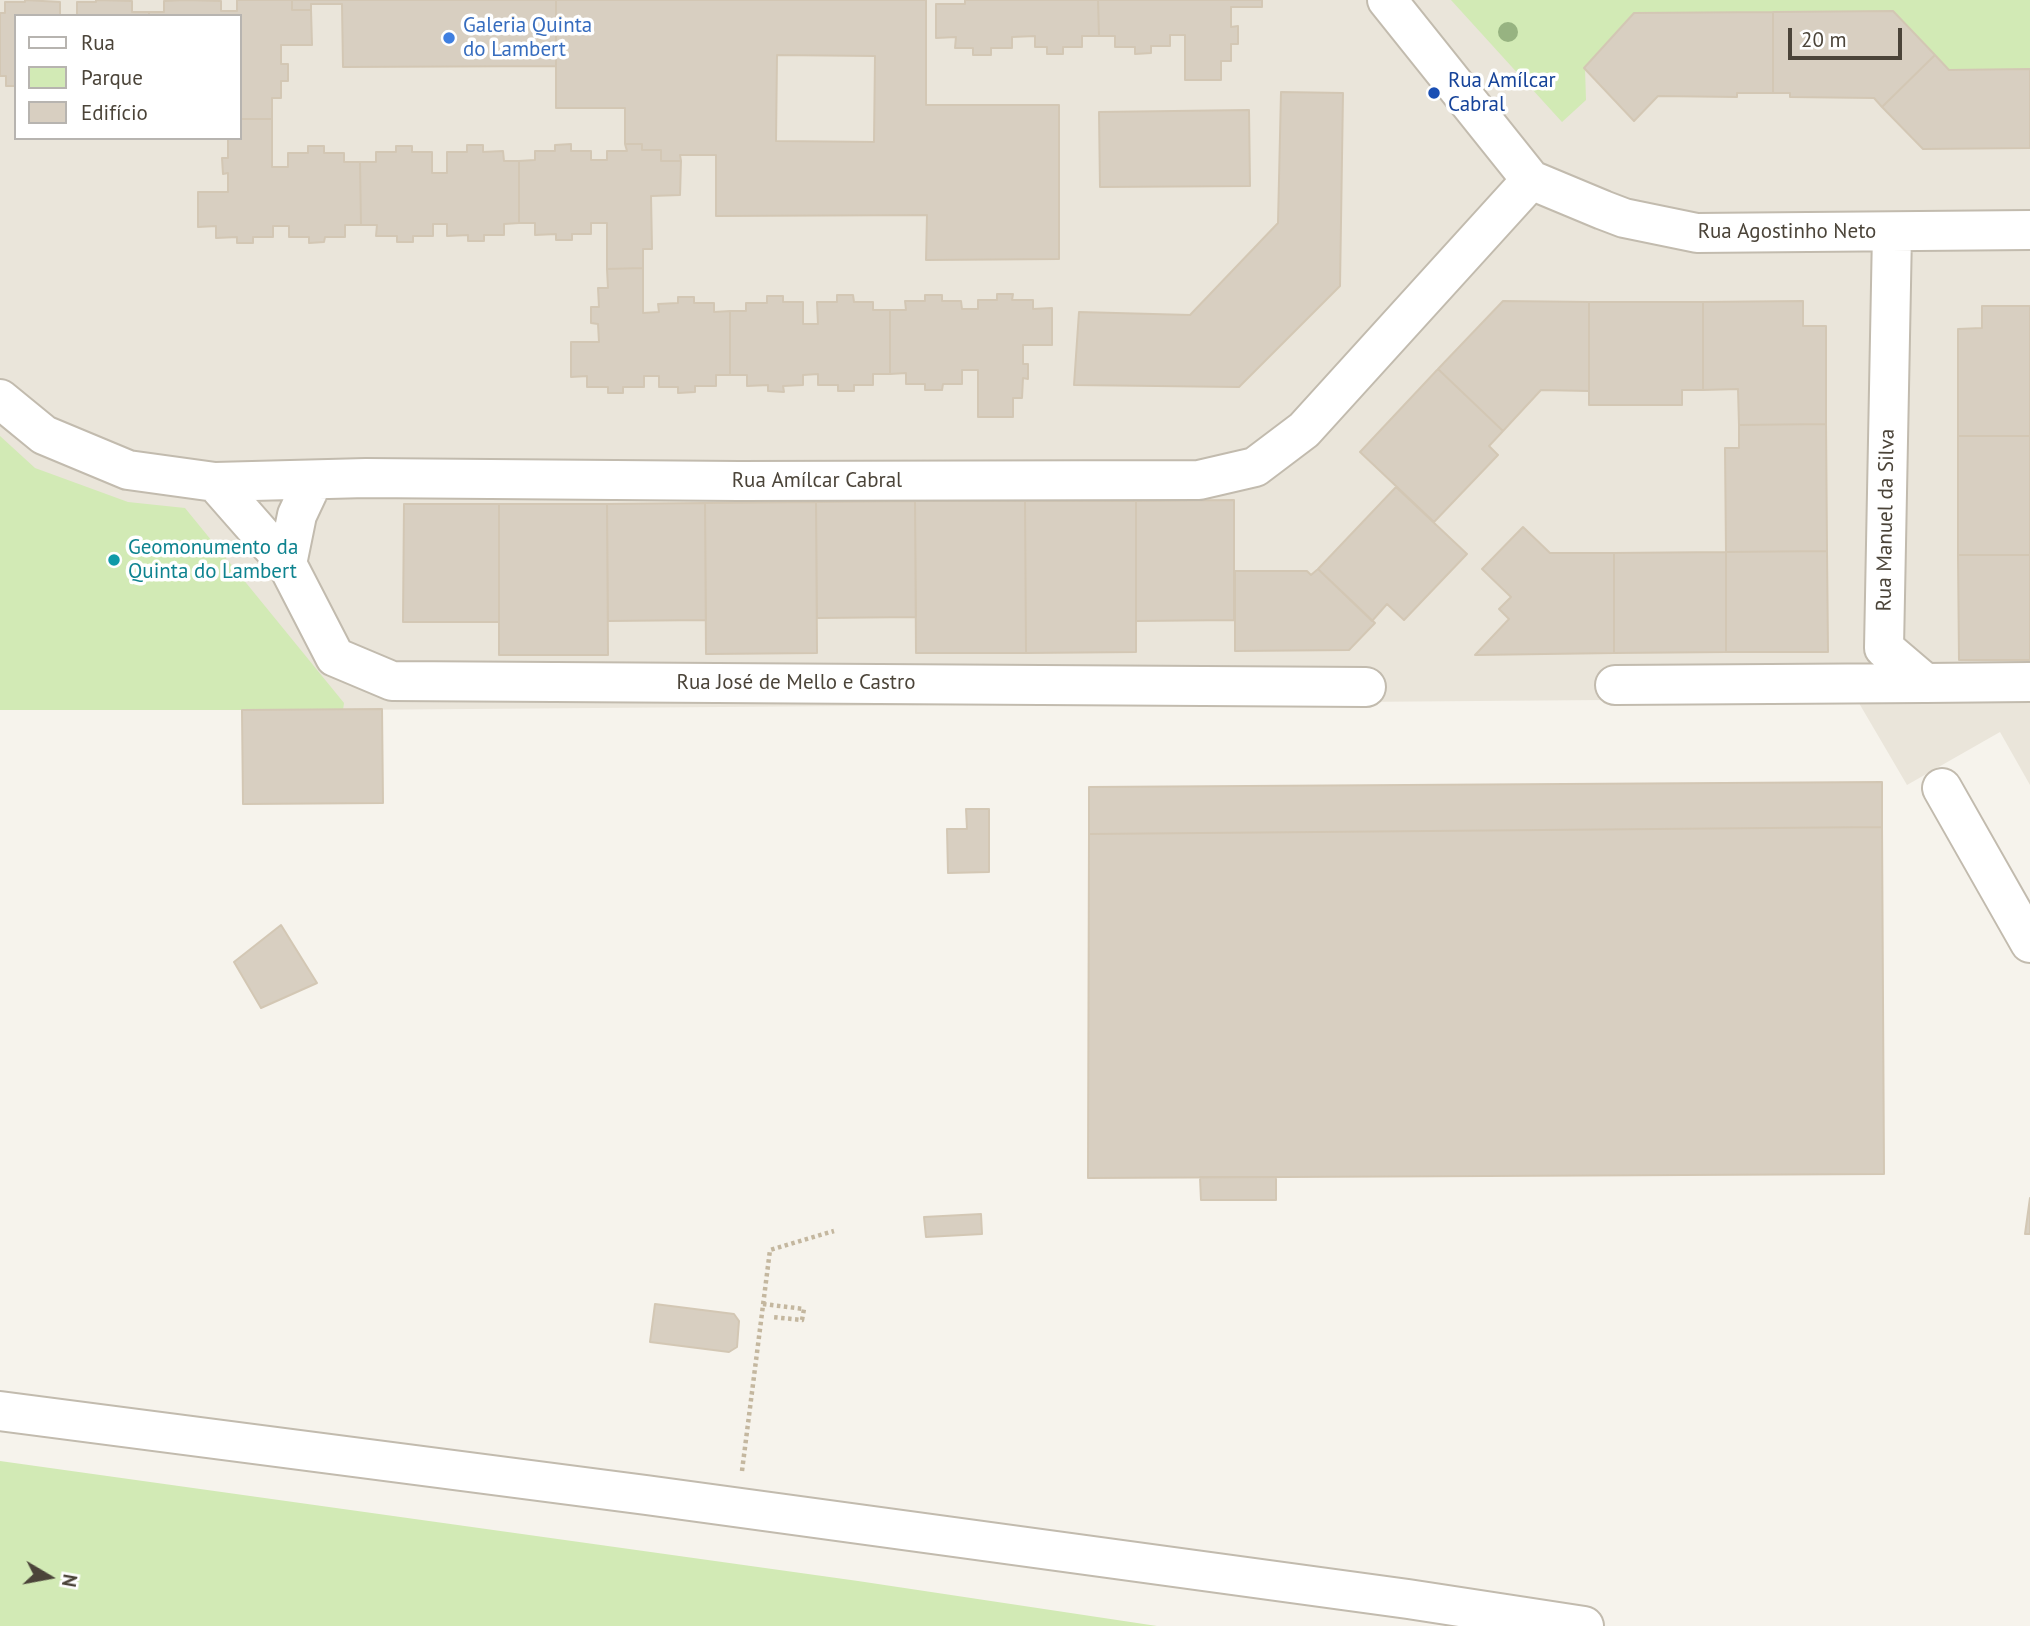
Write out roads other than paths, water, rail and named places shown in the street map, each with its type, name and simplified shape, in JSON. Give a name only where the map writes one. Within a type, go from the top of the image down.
[{"type":"street","name":"Rua Agostinho Neto","points":[[1387,0],[1531,180],[1624,218],[1697,233],[2030,230]]},
{"type":"street","name":"Rua Amílcar Cabral","points":[[0,399],[44,435],[128,470],[215,482],[366,478],[725,481],[1199,480],[1255,467],[1304,430],[1531,180]]},
{"type":"street","name":"Rua Manuel da Silva","points":[[1892,233],[1884,648],[1924,683]]},
{"type":"street","points":[[287,564],[298,515],[313,481]]},
{"type":"street","name":"Rua José de Mello e Castro","points":[[215,482],[287,564],[335,657],[392,681],[1366,687]]},
{"type":"street","points":[[1615,685],[2030,681]]},
{"type":"street","points":[[1942,788],[2030,943]]},
{"type":"street","points":[[0,1411],[716,1504],[1408,1599],[1584,1626]]},
{"type":"place","name":"Galeria Quinta do Lambert","points":[[449,38]]},
{"type":"place","name":"Rua Amílcar Cabral","points":[[1434,93]]},
{"type":"place","name":"Geomonumento da Quinta do Lambert","points":[[114,560]]}]
